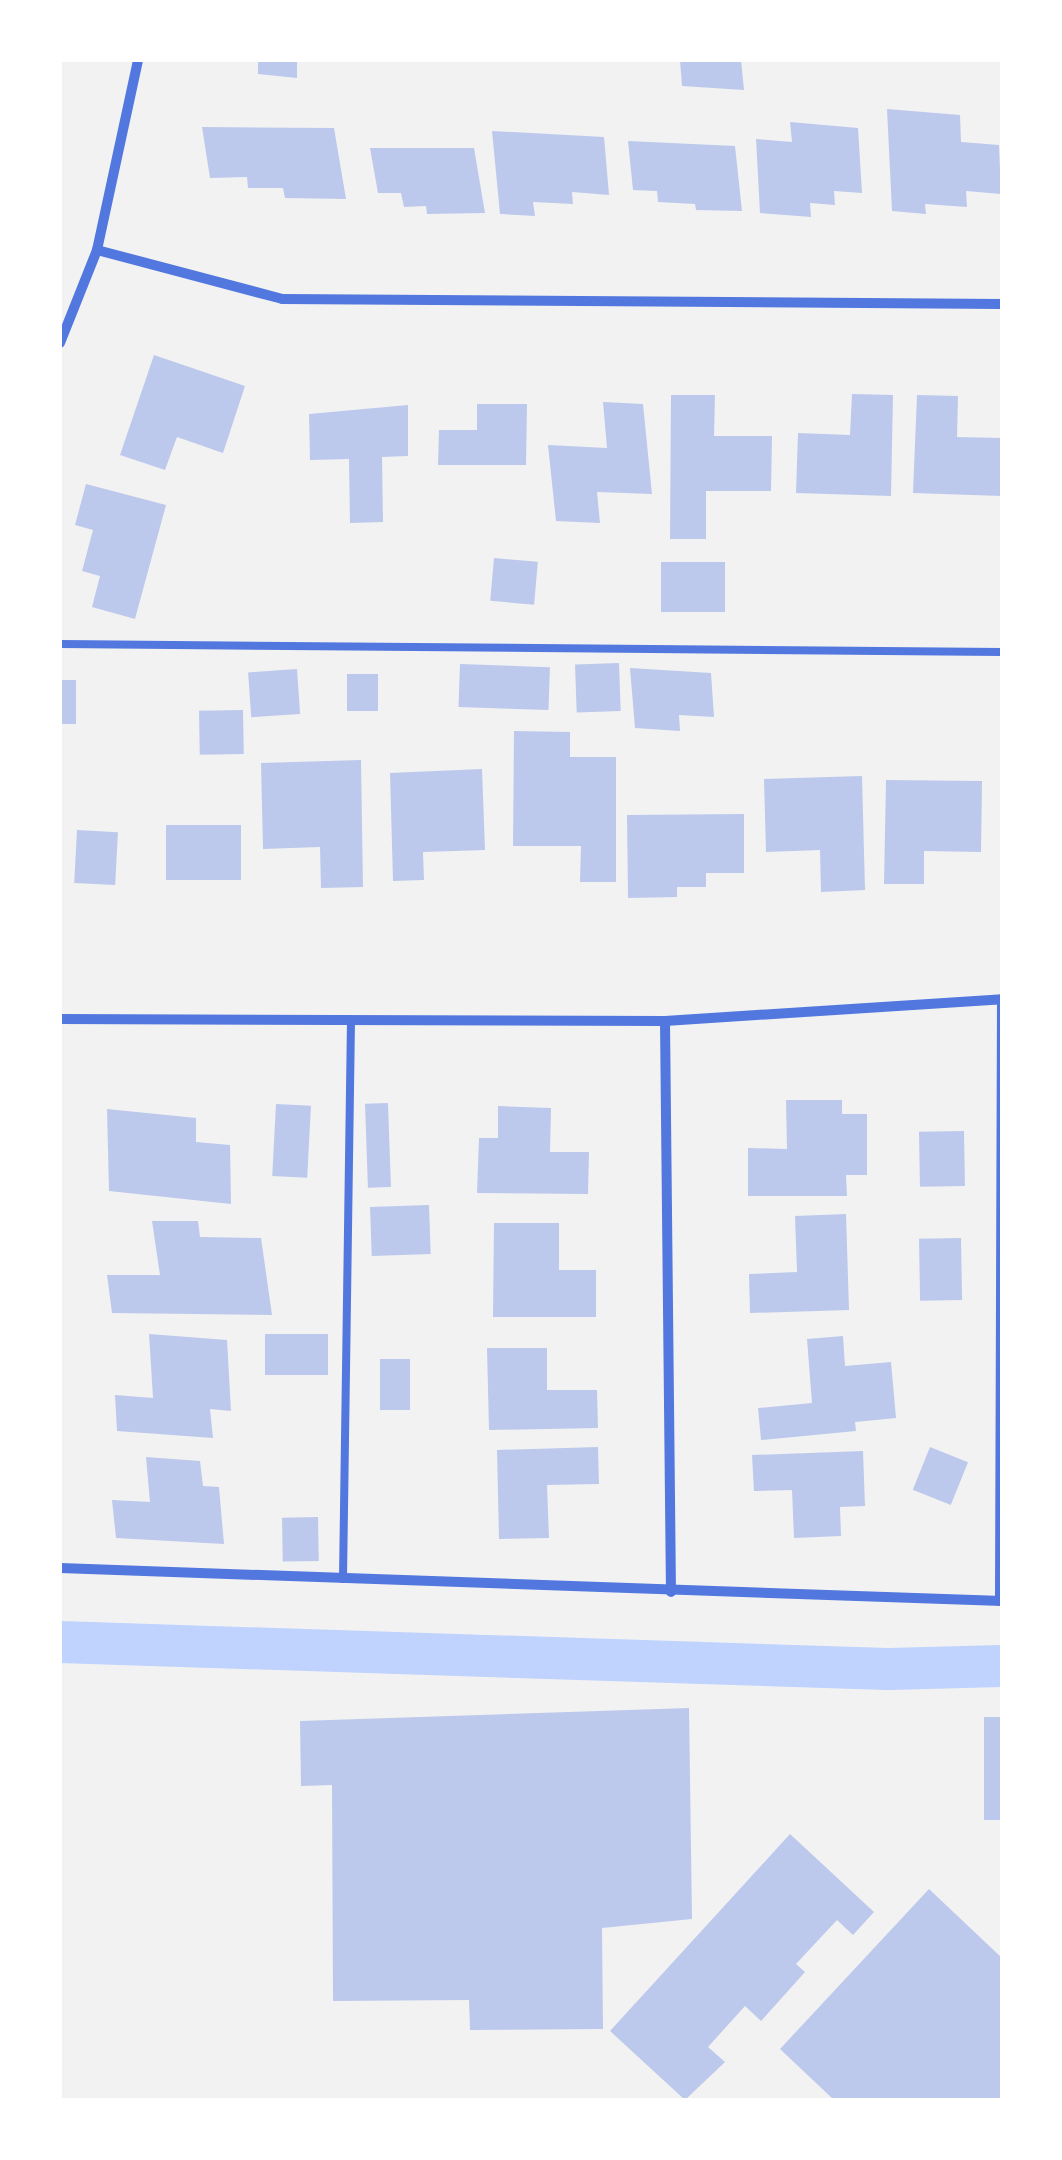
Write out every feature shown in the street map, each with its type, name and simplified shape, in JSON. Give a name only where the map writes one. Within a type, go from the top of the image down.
[{"type":"street","points":[[60,344],[98,250],[138,60]]},
{"type":"street","points":[[98,250],[282,299],[1002,304]]},
{"type":"street","points":[[60,1019],[666,1021],[1002,1000],[1001,1601],[60,1568]]},
{"type":"street","points":[[666,1021],[671,1592]]},
{"type":"lane","points":[[60,644],[1002,652]]},
{"type":"lane","points":[[343,1579],[351,1020]]},
{"type":"building","points":[[258,60],[297,60],[297,78],[258,74]]},
{"type":"building","points":[[680,60],[741,60],[744,90],[682,86]]},
{"type":"building","points":[[887,109],[960,115],[961,142],[999,145],[1001,194],[966,191],[967,207],[925,204],[926,214],[892,211]]},
{"type":"building","points":[[790,122],[858,128],[862,193],[834,191],[835,205],[810,203],[811,217],[760,213],[756,139],[792,142]]},
{"type":"building","points":[[202,127],[334,128],[346,199],[285,198],[283,188],[248,188],[247,177],[210,178]]},
{"type":"building","points":[[492,131],[604,137],[609,195],[572,192],[573,204],[533,202],[535,216],[500,214]]},
{"type":"building","points":[[628,141],[735,146],[742,211],[696,210],[695,204],[658,202],[657,191],[633,190]]},
{"type":"building","points":[[370,148],[474,148],[485,213],[427,214],[426,206],[404,207],[401,193],[378,193]]},
{"type":"building","points":[[154,355],[245,386],[223,453],[177,437],[165,470],[120,455]]},
{"type":"building","points":[[852,394],[893,395],[891,496],[796,493],[798,433],[850,435]]},
{"type":"building","points":[[671,395],[715,395],[714,436],[772,436],[771,491],[706,491],[706,539],[670,539]]},
{"type":"building","points":[[917,395],[958,396],[957,437],[1002,438],[1002,496],[913,493]]},
{"type":"building","points":[[603,402],[643,404],[652,494],[597,492],[600,523],[556,521],[548,445],[607,448]]},
{"type":"building","points":[[477,404],[527,404],[526,465],[438,465],[439,430],[477,430]]},
{"type":"building","points":[[408,405],[408,456],[382,457],[383,522],[350,523],[349,459],[310,460],[309,414]]},
{"type":"building","points":[[86,484],[166,505],[135,619],[92,607],[100,576],[82,571],[93,530],[75,525]]},
{"type":"building","points":[[494,558],[538,562],[534,605],[490,601]]},
{"type":"building","points":[[661,562],[725,562],[725,612],[661,612]]},
{"type":"building","points":[[619,663],[621,711],[577,713],[575,665]]},
{"type":"building","points":[[460,664],[550,667],[548,710],[458,707]]},
{"type":"building","points":[[630,668],[711,673],[714,717],[679,715],[680,731],[635,728]]},
{"type":"building","points":[[297,669],[300,714],[251,717],[248,672]]},
{"type":"building","points":[[347,674],[378,674],[378,711],[347,711]]},
{"type":"building","points":[[60,680],[76,680],[76,724],[60,724]]},
{"type":"building","points":[[243,710],[244,754],[200,755],[199,711]]},
{"type":"building","points":[[514,731],[570,732],[570,757],[616,757],[616,882],[580,882],[581,846],[513,846]]},
{"type":"building","points":[[361,760],[363,887],[321,888],[320,847],[263,849],[261,763]]},
{"type":"building","points":[[482,769],[485,850],[423,852],[424,880],[393,881],[390,773]]},
{"type":"building","points":[[862,776],[865,890],[821,892],[820,850],[766,852],[764,779]]},
{"type":"building","points":[[886,780],[982,781],[981,852],[924,851],[924,884],[884,884]]},
{"type":"building","points":[[744,814],[744,873],[706,873],[706,887],[677,887],[677,897],[628,898],[627,815]]},
{"type":"building","points":[[166,825],[241,825],[241,880],[166,880]]},
{"type":"building","points":[[77,830],[118,832],[115,885],[74,883]]},
{"type":"building","points":[[786,1100],[842,1100],[842,1114],[867,1114],[867,1175],[846,1175],[847,1196],[748,1196],[748,1148],[787,1149]]},
{"type":"building","points":[[388,1103],[391,1187],[368,1188],[365,1104]]},
{"type":"building","points":[[276,1104],[311,1106],[307,1178],[272,1176]]},
{"type":"building","points":[[498,1106],[551,1108],[550,1152],[589,1152],[588,1194],[477,1193],[479,1138],[498,1138]]},
{"type":"building","points":[[107,1109],[196,1118],[196,1142],[230,1145],[231,1204],[109,1191]]},
{"type":"building","points":[[964,1131],[965,1186],[920,1187],[919,1132]]},
{"type":"building","points":[[429,1205],[431,1254],[372,1256],[370,1207]]},
{"type":"building","points":[[846,1214],[849,1310],[750,1313],[749,1274],[797,1272],[795,1216]]},
{"type":"building","points":[[152,1221],[198,1221],[200,1237],[261,1238],[272,1315],[112,1313],[107,1275],[160,1275]]},
{"type":"building","points":[[494,1223],[559,1223],[559,1270],[596,1270],[596,1317],[493,1317]]},
{"type":"building","points":[[961,1238],[962,1300],[920,1301],[919,1239]]},
{"type":"building","points":[[149,1334],[227,1340],[231,1411],[210,1409],[213,1438],[117,1431],[115,1395],[153,1398]]},
{"type":"building","points":[[265,1334],[328,1334],[328,1375],[265,1375]]},
{"type":"building","points":[[843,1336],[845,1366],[891,1362],[896,1418],[855,1422],[856,1431],[761,1440],[758,1408],[812,1403],[807,1339]]},
{"type":"building","points":[[487,1348],[547,1348],[547,1390],[597,1390],[598,1428],[489,1430]]},
{"type":"building","points":[[380,1359],[410,1359],[410,1410],[380,1410]]},
{"type":"building","points":[[598,1447],[599,1484],[547,1485],[549,1538],[499,1539],[497,1450]]},
{"type":"building","points":[[930,1447],[968,1462],[951,1505],[913,1490]]},
{"type":"building","points":[[863,1451],[865,1506],[840,1507],[841,1536],[794,1538],[792,1490],[754,1491],[752,1455]]},
{"type":"building","points":[[146,1457],[200,1461],[203,1486],[219,1487],[224,1544],[116,1538],[112,1500],[150,1502]]},
{"type":"building","points":[[318,1517],[319,1561],[283,1562],[282,1518]]},
{"type":"building","points":[[689,1708],[692,1919],[602,1928],[603,2029],[470,2030],[469,2000],[333,2001],[332,1785],[301,1786],[300,1721]]},
{"type":"building","points":[[984,1717],[1002,1717],[1002,1820],[984,1820]]},
{"type":"building","points":[[790,1834],[874,1912],[853,1935],[837,1920],[796,1964],[805,1972],[761,2021],[745,2006],[708,2047],[725,2062],[685,2100],[610,2031]]},
{"type":"building","points":[[929,1889],[1002,1958],[1002,2100],[834,2100],[780,2049]]},
{"type":"waterway","points":[[60,1642],[888,1669],[1002,1666]]}]
